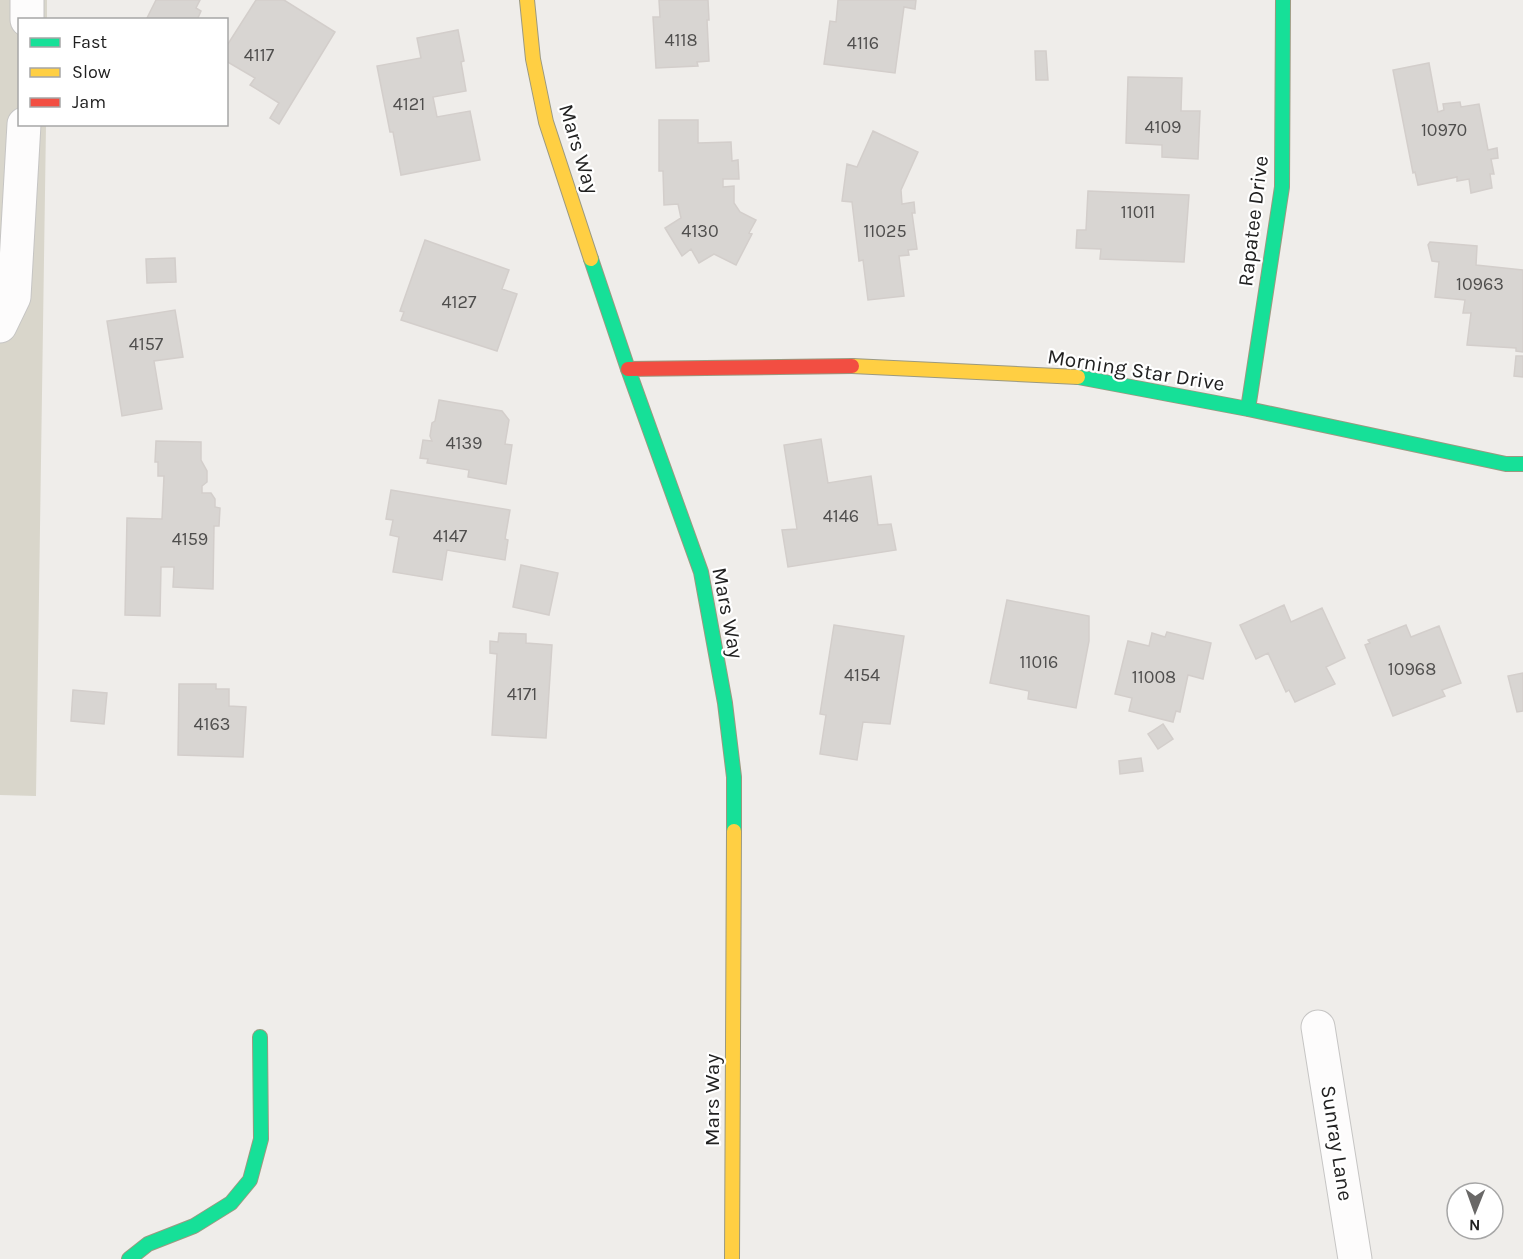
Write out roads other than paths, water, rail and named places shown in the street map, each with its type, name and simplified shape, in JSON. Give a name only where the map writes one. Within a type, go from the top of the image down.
[{"type":"street","points":[[27,0],[27,18]]},
{"type":"street","name":"Mars Way","points":[[527,0],[533,59],[546,122],[628,369],[700,572],[725,703],[734,777],[732,1259]]},
{"type":"street","name":"Rapatee Drive","points":[[1248,409],[1282,187],[1283,0]]},
{"type":"street","points":[[0,326],[14,297],[24,126]]},
{"type":"street","name":"Morning Star Drive","points":[[628,369],[829,365],[1075,377],[1248,409],[1506,464],[1523,464]]},
{"type":"street","name":"Sunray Lane","points":[[1318,1027],[1355,1259]]},
{"type":"street","points":[[129,1259],[148,1244],[194,1226],[231,1203],[250,1180],[261,1139],[260,1037]]}]
